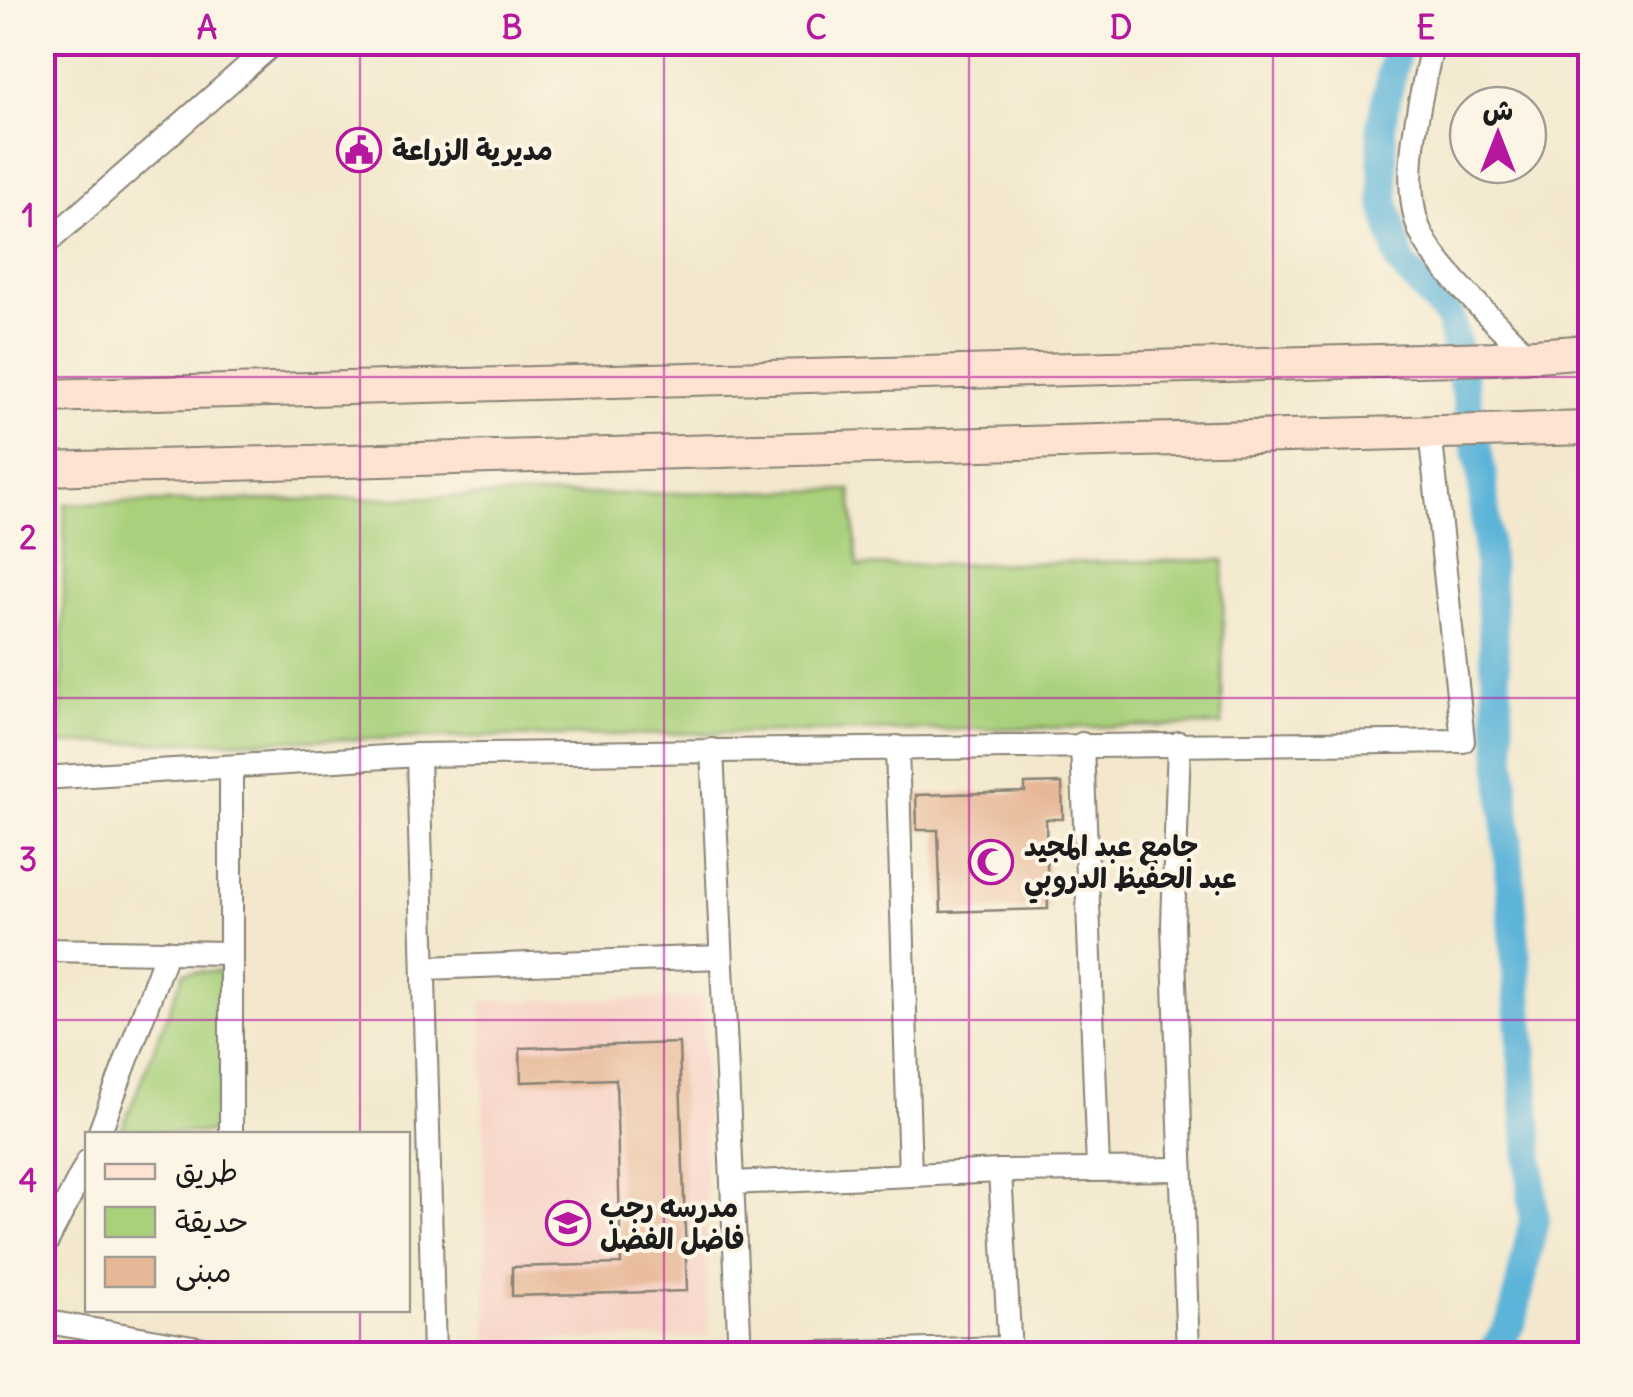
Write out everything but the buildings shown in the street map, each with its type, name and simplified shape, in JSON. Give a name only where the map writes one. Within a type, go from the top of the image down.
[{"type":"main road","points":[[42,396],[1494,358],[1590,351]]},
{"type":"main road","points":[[42,469],[1590,428]]},
{"type":"street","points":[[42,247],[275,42]]},
{"type":"street","points":[[1433,42],[1413,152],[1412,196],[1421,234],[1452,275],[1528,356]]},
{"type":"street","points":[[42,778],[418,755],[1463,741],[1442,430]]},
{"type":"street","points":[[1179,743],[1172,925],[1188,1354]]},
{"type":"street","points":[[1082,744],[1098,1170]]},
{"type":"street","points":[[897,747],[910,1175]]},
{"type":"street","points":[[712,750],[740,1354]]},
{"type":"street","points":[[418,755],[424,968],[418,1148],[434,1354]]},
{"type":"street","points":[[231,767],[231,1132]]},
{"type":"street","points":[[42,950],[231,953]]},
{"type":"street","points":[[100,1132],[167,950]]},
{"type":"street","points":[[424,968],[721,957]]},
{"type":"street","points":[[42,1252],[85,1167]]},
{"type":"street","points":[[732,1182],[1181,1168]]},
{"type":"street","points":[[778,1354],[1010,1351],[1000,1171]]},
{"type":"street","points":[[42,1320],[233,1354]]},
{"type":"shaded area","points":[[703,998],[708,1338],[487,1341],[482,1001]]},
{"type":"green space","points":[[851,490],[858,566],[1224,560],[1222,725],[61,744],[65,504]]},
{"type":"green space","points":[[222,971],[222,1132],[121,1132],[184,972]]},
{"type":"waterway","points":[[1398,42],[1381,125],[1385,204],[1401,264],[1450,318],[1482,474],[1534,1220],[1513,1319],[1492,1354]]},
{"type":"place","name":"مديرية الزراعة","points":[[359,150]]},
{"type":"place","name":"جامع عبد المجيد عبد الحفيظ الدروبي","points":[[991,862]]},
{"type":"place","name":"مدرسه رجب فاضل الفضل","points":[[568,1223]]}]
